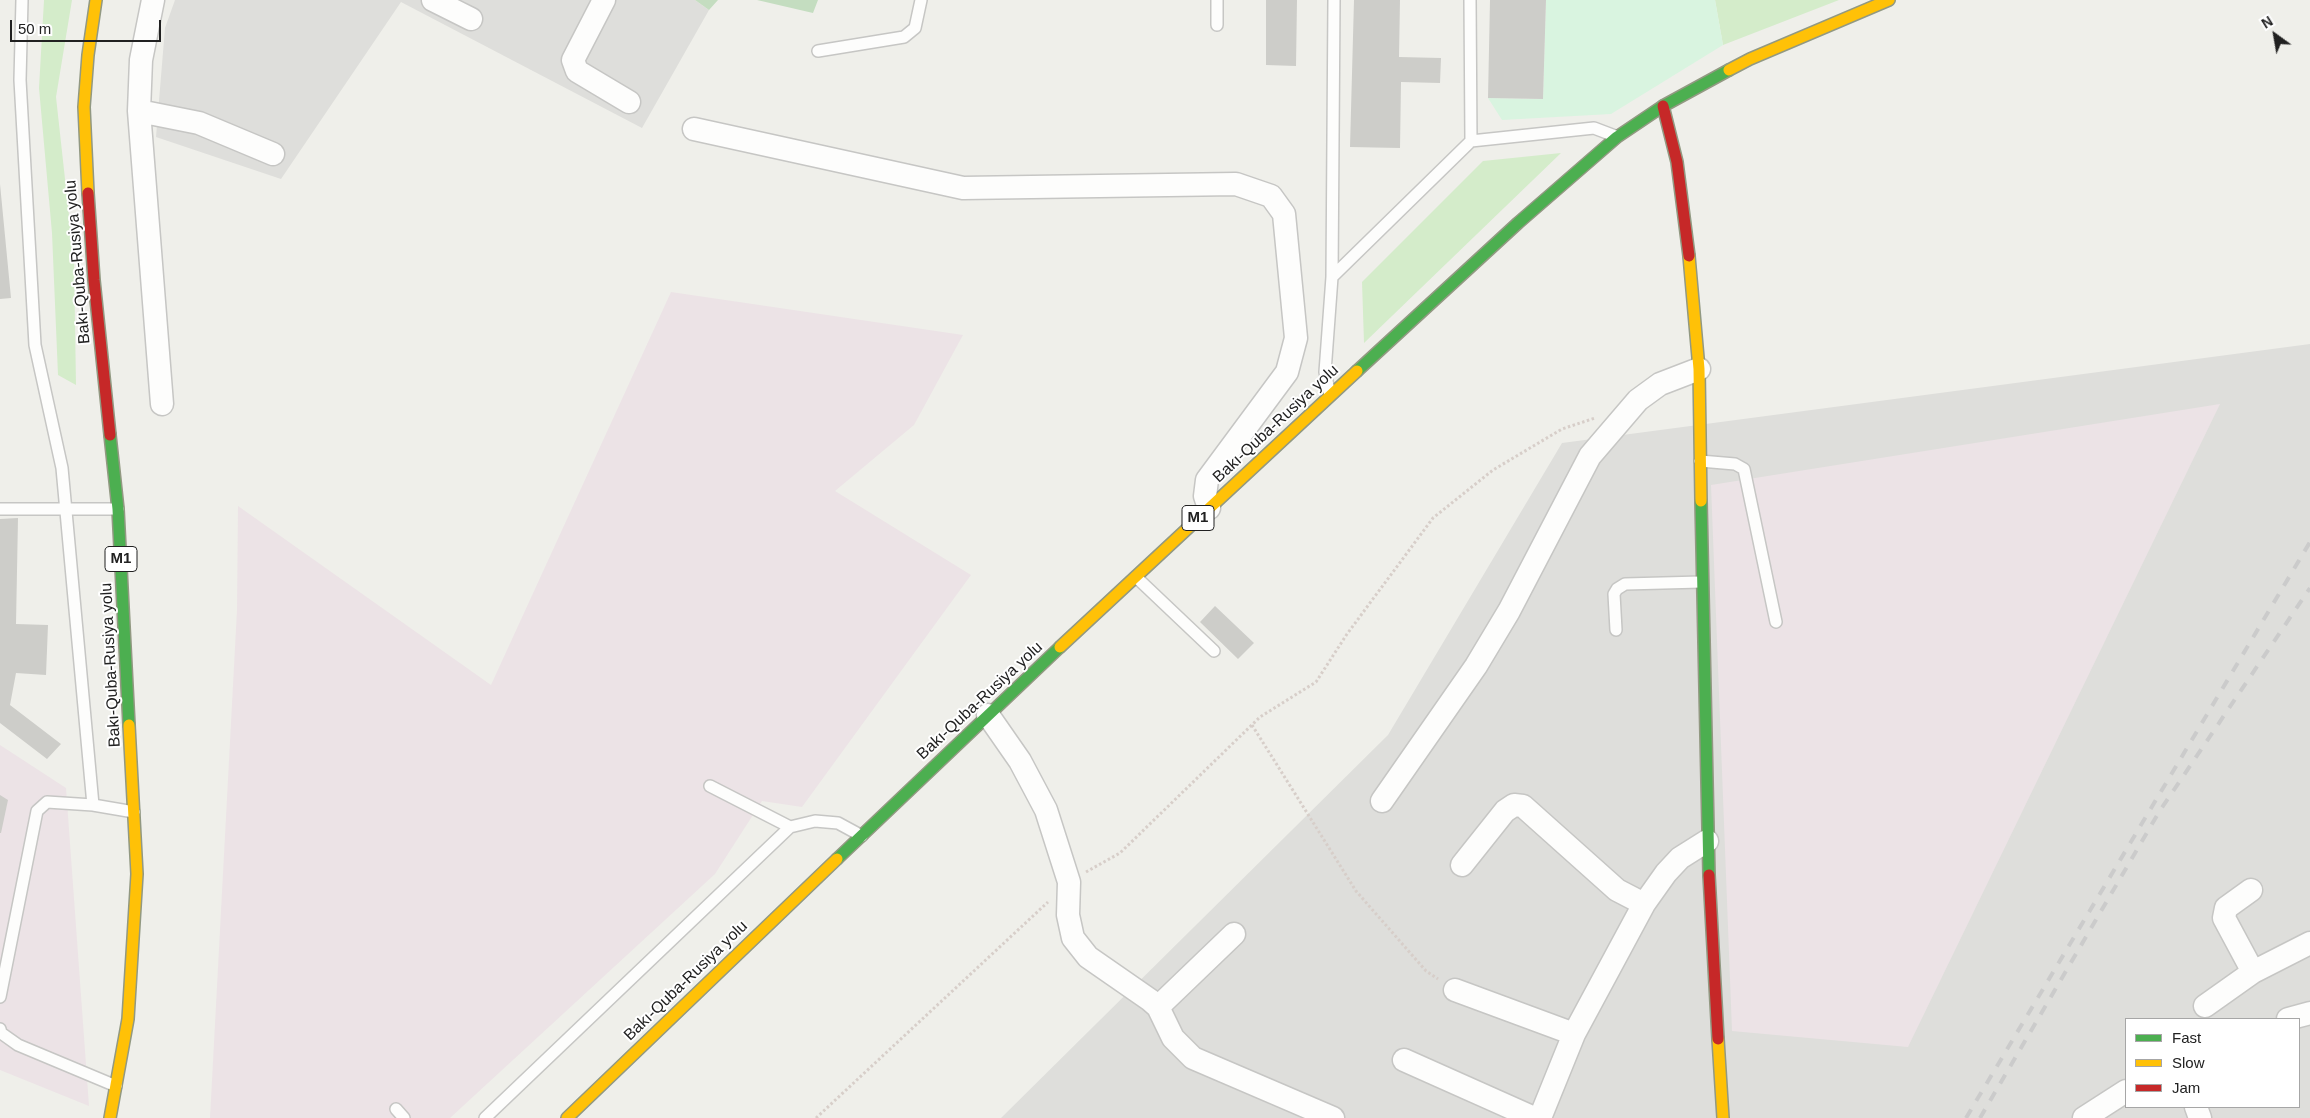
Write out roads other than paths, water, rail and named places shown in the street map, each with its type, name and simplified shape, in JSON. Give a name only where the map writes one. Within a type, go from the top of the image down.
[{"type":"main road","name":"Bakı-Quba-Rusiya yolu","points":[[96,0],[88,55],[84,107],[87,177],[94,280],[118,509],[136,812],[137,874],[128,1019],[118,1086],[110,1118]]},
{"type":"main road","name":"Bakı-Quba-Rusiya yolu","points":[[566,1118],[988,715],[1209,508],[1518,224],[1617,137],[1663,106],[1750,59],[1889,0]]},
{"type":"main road","points":[[1663,106],[1677,162],[1685,218],[1699,369],[1701,582],[1707,841],[1723,1118]]},
{"type":"main road","points":[[115,1118],[118,1086]]},
{"type":"street","points":[[153,0],[141,60],[139,111],[162,404]]},
{"type":"street","points":[[433,0],[471,19]]},
{"type":"street","points":[[604,0],[573,60],[577,71],[630,102]]},
{"type":"street","points":[[139,111],[199,123],[272,154]]},
{"type":"street","points":[[694,129],[963,188],[1236,184],[1271,196],[1284,214],[1296,338],[1287,372],[1207,480],[1205,496],[1209,508]]},
{"type":"street","points":[[1382,801],[1476,666],[1509,611],[1590,456],[1638,400],[1660,384],[1699,369]]},
{"type":"street","points":[[988,715],[1032,780],[1046,810],[1069,882],[1068,915],[1073,938],[1088,957],[1158,1007],[1173,1038],[1193,1058],[1333,1118]]},
{"type":"street","points":[[1462,866],[1505,811],[1514,805],[1523,806],[1617,890],[1644,904]]},
{"type":"street","points":[[1540,1118],[1574,1034],[1644,904],[1666,873],[1680,858],[1707,841]]},
{"type":"street","points":[[2251,890],[2226,908],[2224,918],[2253,972]]},
{"type":"street","points":[[1158,1007],[1234,934]]},
{"type":"street","points":[[2205,1006],[2253,972],[2310,943]]},
{"type":"street","points":[[1455,990],[1574,1034]]},
{"type":"street","points":[[2292,1018],[2310,1013]]},
{"type":"street","points":[[1404,1060],[1534,1118]]},
{"type":"street","points":[[2084,1118],[2125,1092]]},
{"type":"lane","points":[[22,0],[20,80],[35,345],[62,468],[93,805]]},
{"type":"lane","points":[[818,51],[904,37],[915,28],[921,0]]},
{"type":"lane","points":[[1217,0],[1217,25]]},
{"type":"lane","points":[[1330,396],[1325,372],[1332,277],[1334,0]]},
{"type":"lane","points":[[1470,0],[1470,141]]},
{"type":"lane","points":[[1332,277],[1470,141],[1594,128],[1617,137]]},
{"type":"lane","points":[[1700,461],[1735,464],[1744,469],[1776,622]]},
{"type":"lane","points":[[0,509],[118,509]]},
{"type":"lane","points":[[1136,577],[1214,651]]},
{"type":"lane","points":[[1616,630],[1614,594],[1617,589],[1625,584],[1701,582]]},
{"type":"lane","points":[[710,786],[790,827]]},
{"type":"lane","points":[[0,997],[37,811],[47,802],[93,805],[136,812]]},
{"type":"lane","points":[[485,1118],[790,827],[815,820],[838,823],[862,836]]},
{"type":"lane","points":[[0,1029],[1,1033],[18,1046],[118,1086]]},
{"type":"lane","points":[[396,1109],[404,1118]]},
{"type":"railway","points":[[1966,1118],[2310,542]]},
{"type":"railway","points":[[1980,1118],[2159,812],[2310,588]]}]
